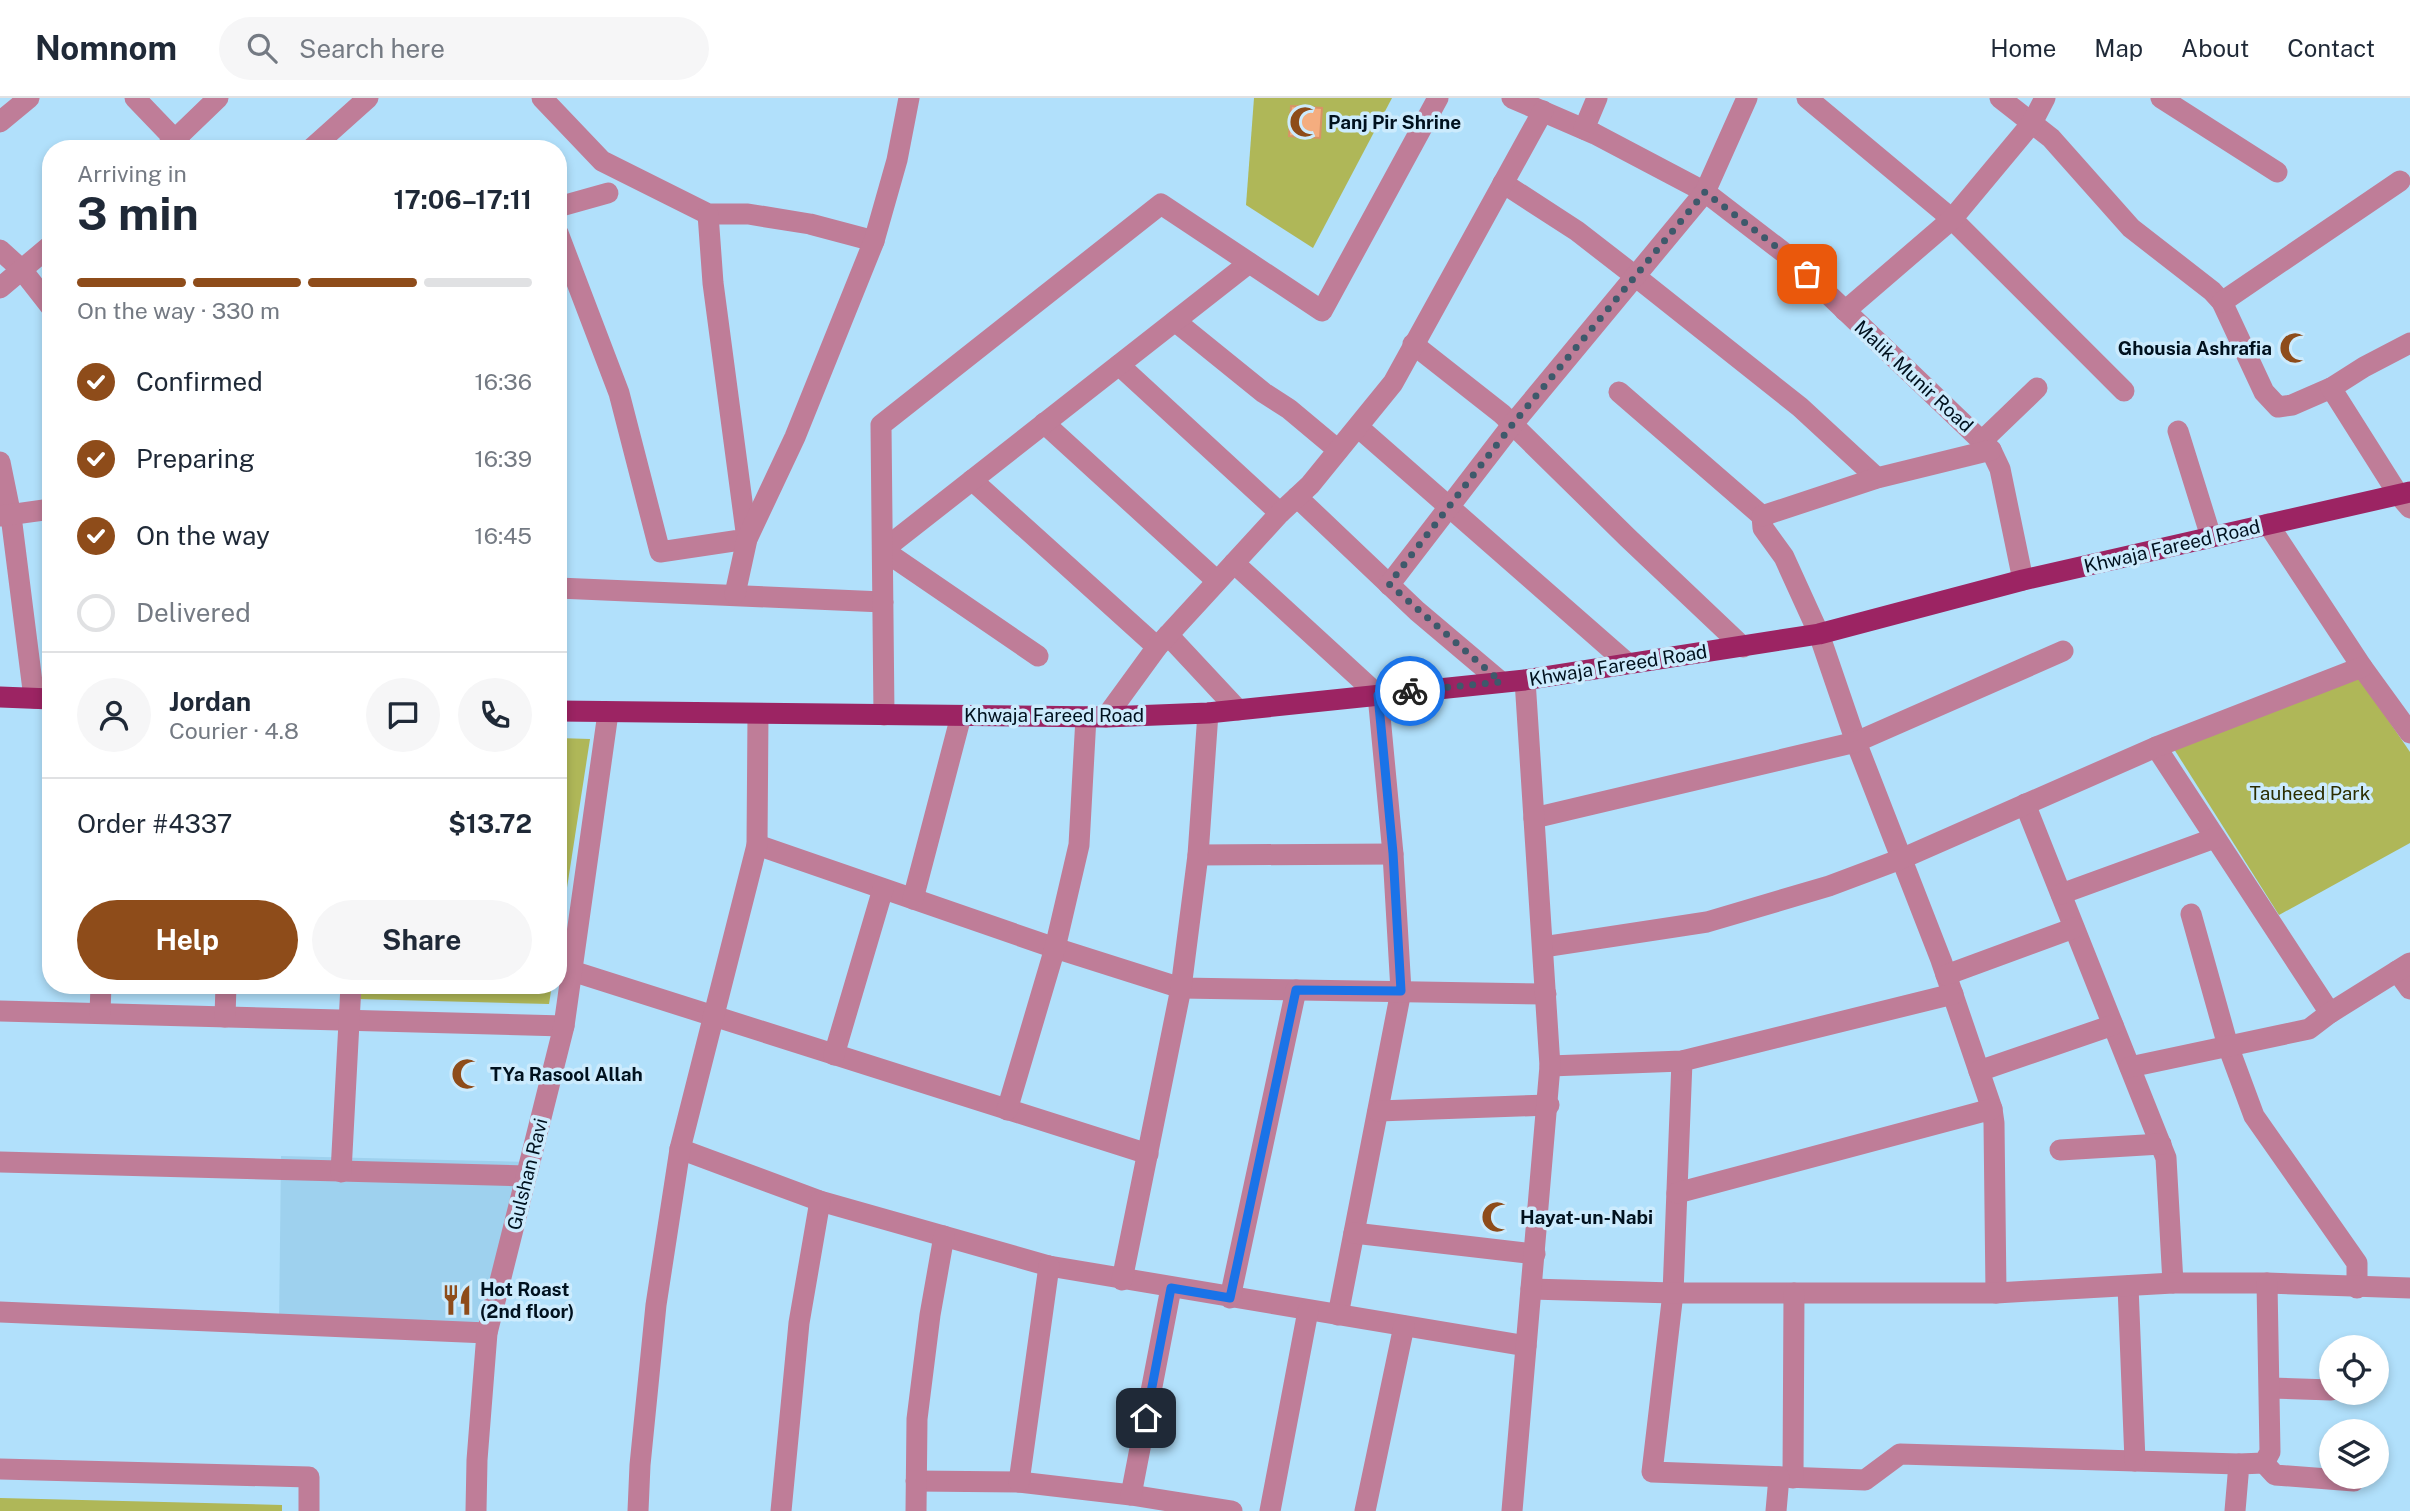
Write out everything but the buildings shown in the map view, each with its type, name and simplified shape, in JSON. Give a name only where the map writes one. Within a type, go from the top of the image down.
[{"type":"main road","name":"Khwaja Fareed Road","points":[[567,711],[1096,717],[1208,713],[1525,680],[1818,634],[2023,580],[2269,524],[2406,498]]},
{"type":"main road","points":[[0,697],[42,698]]},
{"type":"street","points":[[0,122],[29,98]]},
{"type":"street","points":[[135,98],[170,140]]},
{"type":"street","points":[[180,140],[218,98]]},
{"type":"street","points":[[321,140],[368,98]]},
{"type":"street","points":[[542,98],[602,161],[708,214],[748,214],[810,224],[874,241]]},
{"type":"street","points":[[735,594],[747,539],[795,437],[874,241],[897,160],[909,98]]},
{"type":"street","points":[[884,715],[881,425],[1161,204],[1322,311],[1438,98]]},
{"type":"street","name":"Malik Munir Road","points":[[1512,98],[1584,129],[1705,192],[1787,255],[1987,445],[2000,469],[2023,580]]},
{"type":"street","points":[[1584,129],[1597,98]]},
{"type":"street","points":[[1389,584],[1512,425],[1705,192],[1747,98]]},
{"type":"street","points":[[1807,98],[1952,219],[2124,391]]},
{"type":"street","points":[[2000,98],[2051,138],[2131,228],[2212,291],[2222,302],[2264,392],[2278,407],[2292,405],[2331,388],[2410,343]]},
{"type":"street","points":[[1845,311],[1952,219],[2032,123],[2045,98]]},
{"type":"street","points":[[2161,98],[2277,172]]},
{"type":"street","points":[[1007,1110],[1055,948],[1079,845],[1096,717],[1217,581],[1310,485],[1393,383],[1543,111]]},
{"type":"street","points":[[2222,302],[2400,181]]},
{"type":"street","points":[[1503,183],[1577,231],[1635,276],[1800,407],[1877,478]]},
{"type":"street","points":[[567,204],[608,193]]},
{"type":"street","points":[[708,214],[713,283],[747,539]]},
{"type":"street","points":[[0,250],[22,270],[42,296]]},
{"type":"street","points":[[0,288],[42,253]]},
{"type":"street","points":[[567,257],[619,393],[660,552],[747,539]]},
{"type":"street","points":[[883,550],[1249,263]]},
{"type":"street","points":[[1175,321],[1338,450]]},
{"type":"street","points":[[1413,344],[1512,425],[1743,646]]},
{"type":"street","points":[[1119,365],[1280,513]]},
{"type":"street","points":[[1762,516],[1987,445],[2037,388]]},
{"type":"street","points":[[2331,388],[2406,498]]},
{"type":"street","points":[[1619,392],[1762,516],[1763,528],[1784,557],[1818,634],[1856,742],[1949,984],[1992,1109],[1996,1293]]},
{"type":"street","points":[[1044,423],[1217,581]]},
{"type":"street","points":[[1358,427],[1627,663]]},
{"type":"street","points":[[2178,431],[2211,537]]},
{"type":"street","points":[[0,462],[6,516],[42,693]]},
{"type":"street","points":[[972,480],[1162,641],[1238,710]]},
{"type":"street","points":[[1297,497],[1389,584],[1501,682]]},
{"type":"street","points":[[6,516],[42,510]]},
{"type":"street","points":[[2269,524],[2362,667],[2410,733]]},
{"type":"street","points":[[883,550],[1038,656]]},
{"type":"street","points":[[1234,563],[1378,695],[1393,853],[1401,991],[1338,1315]]},
{"type":"street","points":[[567,582],[883,602]]},
{"type":"street","points":[[1534,818],[1856,742],[2063,651]]},
{"type":"street","points":[[1542,947],[1707,922],[1829,886],[1901,859],[2155,747],[2362,667]]},
{"type":"street","points":[[1513,1511],[1549,1105],[1550,1066],[1525,680]]},
{"type":"street","name":"Gulshan Ravi","points":[[476,1511],[477,1460],[487,1334],[564,1026],[608,713]]},
{"type":"street","points":[[1122,1280],[1181,988],[1198,855],[1208,713]]},
{"type":"street","points":[[638,1511],[656,1305],[680,1149],[757,845],[758,714]]},
{"type":"street","points":[[913,899],[961,716]]},
{"type":"street","points":[[2155,747],[2329,1013]]},
{"type":"street","points":[[2025,804],[2166,1158],[2173,1283]]},
{"type":"street","points":[[2061,894],[2215,838]]},
{"type":"street","points":[[757,845],[1055,948],[1181,988],[1546,993]]},
{"type":"street","points":[[1198,855],[1393,853]]},
{"type":"street","points":[[834,1055],[883,888]]},
{"type":"street","points":[[2191,914],[2228,1046],[2254,1116],[2357,1263],[2357,1287]]},
{"type":"street","points":[[1550,1066],[1682,1061],[1949,984],[2074,928]]},
{"type":"street","points":[[2130,1067],[2309,1029],[2329,1013],[2404,967],[2410,989]]},
{"type":"street","points":[[572,971],[1148,1154]]},
{"type":"street","points":[[1230,1298],[1296,990]]},
{"type":"street","points":[[100,1013],[101,994]]},
{"type":"street","points":[[225,1017],[226,994]]},
{"type":"street","points":[[341,1172],[351,994]]},
{"type":"street","points":[[0,1011],[564,1026]]},
{"type":"street","points":[[1979,1070],[2113,1025]]},
{"type":"street","points":[[1682,1061],[1673,1293],[1652,1472],[1865,1480],[1900,1454],[2264,1463],[2275,1475],[2319,1478]]},
{"type":"street","points":[[1378,1111],[1549,1105]]},
{"type":"street","points":[[1677,1192],[1992,1109]]},
{"type":"street","points":[[2060,1150],[2161,1144]]},
{"type":"street","points":[[680,1149],[820,1200],[1049,1266],[1526,1346]]},
{"type":"street","points":[[0,1162],[526,1177]]},
{"type":"street","points":[[781,1511],[799,1323],[820,1200]]},
{"type":"street","points":[[1354,1233],[1535,1254]]},
{"type":"street","points":[[916,1511],[917,1419],[930,1315],[944,1236]]},
{"type":"street","points":[[1019,1482],[1049,1266]]},
{"type":"street","points":[[1531,1289],[1673,1293],[1996,1293],[2173,1283],[2410,1287]]},
{"type":"street","points":[[2264,1463],[2270,1452],[2267,1283]]},
{"type":"street","points":[[2128,1286],[2135,1461]]},
{"type":"street","points":[[1131,1495],[1171,1288]]},
{"type":"street","points":[[1776,1511],[1786,1477],[1794,1293]]},
{"type":"street","points":[[1270,1511],[1308,1311]]},
{"type":"street","points":[[0,1312],[487,1334]]},
{"type":"street","points":[[1365,1511],[1404,1326]]},
{"type":"street","points":[[2270,1388],[2319,1390]]},
{"type":"street","points":[[2235,1511],[2239,1464]]},
{"type":"street","points":[[0,1469],[309,1477],[309,1511]]},
{"type":"street","points":[[916,1481],[1019,1482],[1131,1495],[1232,1511]]},
{"type":"shaded area","points":[[281,1156],[531,1162],[487,1333],[279,1324]]},
{"type":"green space","points":[[1254,98],[1392,98],[1313,248],[1246,205]]},
{"type":"green space","name":"Tauheed Park","points":[[2359,677],[2410,752],[2410,843],[2279,915],[2174,749]]},
{"type":"green space","points":[[567,738],[590,739],[567,888]]},
{"type":"green space","points":[[358,994],[551,994],[549,1004],[358,999]]},
{"type":"green space","points":[[0,1498],[282,1505],[282,1511],[0,1511]]},
{"type":"way so far","points":[[1410,691],[1501,682],[1389,584],[1512,425],[1705,192],[1787,255],[1807,274]]},
{"type":"place","name":"Panj Pir Shrine","points":[[1305,122]]},
{"type":"place","name":"Ghousia Ashrafia","points":[[2295,348]]},
{"type":"place","name":"TYa Rasool Allah","points":[[467,1074]]},
{"type":"place","name":"Hayat-un-Nabi","points":[[1497,1217]]},
{"type":"place","name":"Hot Roast (2nd floor)","points":[[457,1300]]},
{"type":"route","points":[[1146,1418],[1171,1288],[1230,1298],[1296,990],[1401,991],[1393,853],[1378,695],[1410,691]]}]
